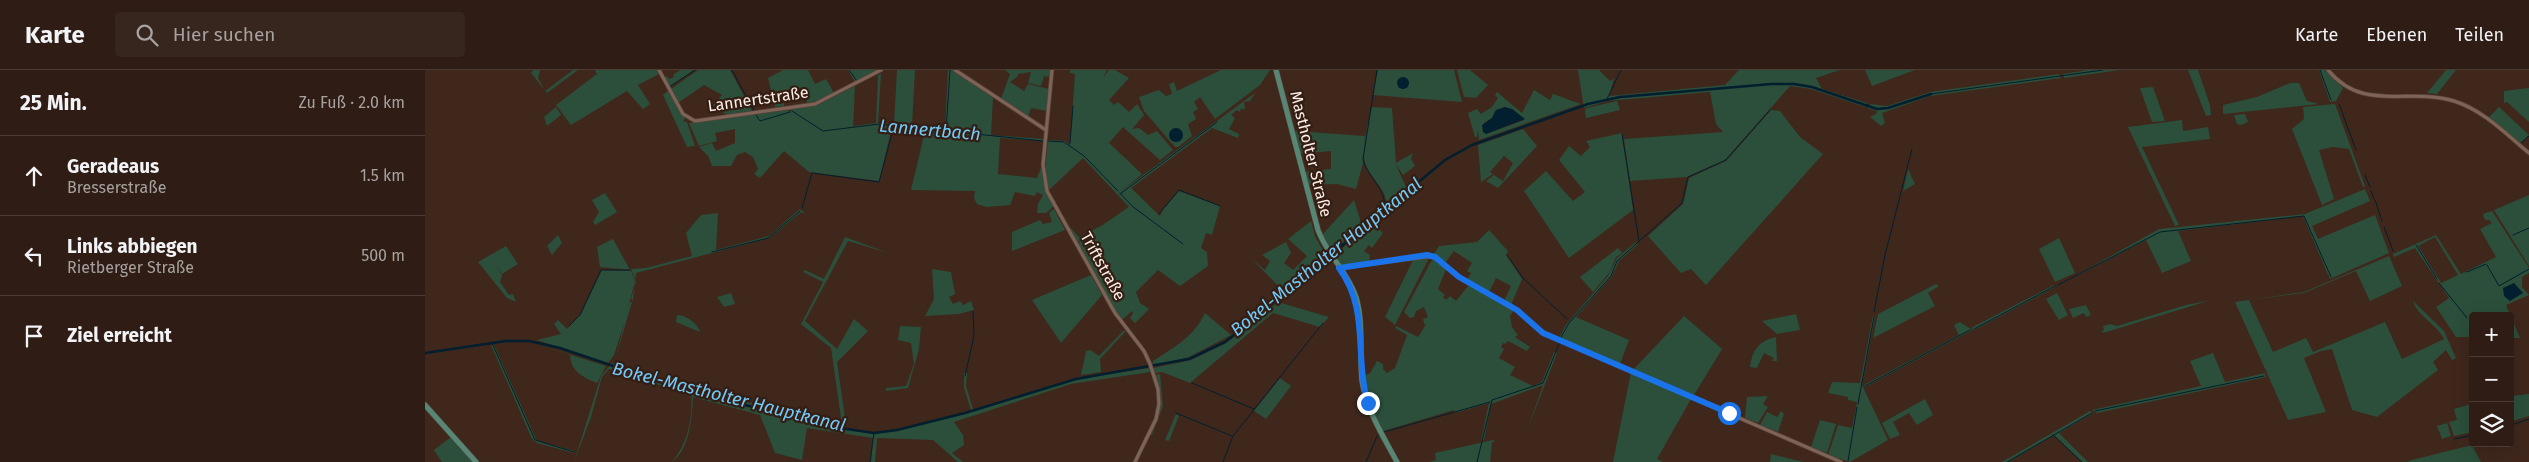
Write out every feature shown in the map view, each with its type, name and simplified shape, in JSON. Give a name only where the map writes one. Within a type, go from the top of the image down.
[{"type":"main road","name":"Mastholter Straße","points":[[1276,70],[1318,230],[1351,286],[1359,311],[1365,394],[1374,420],[1397,462]]},
{"type":"main road","points":[[425,405],[476,462]]},
{"type":"street","name":"Lannertstraße","points":[[659,70],[683,114],[695,121],[815,104],[881,70]]},
{"type":"street","points":[[955,70],[1047,130]]},
{"type":"street","name":"Triftstraße","points":[[1052,70],[1043,173],[1047,191],[1115,313],[1143,351],[1153,370],[1159,397],[1158,413],[1135,462]]},
{"type":"street","points":[[2328,70],[2346,86],[2364,94],[2379,97],[2433,96],[2467,106],[2484,116],[2529,153]]},
{"type":"street","points":[[1339,268],[1432,256],[1459,277],[1517,310],[1539,330],[1841,462]]},
{"type":"green space","points":[[533,70],[540,70],[538,78],[544,89],[531,73]]},
{"type":"green space","points":[[573,70],[578,70],[547,93],[545,91]]},
{"type":"green space","points":[[595,70],[657,70],[659,74],[638,85],[650,104],[643,109],[627,91],[571,125],[556,105],[597,74]]},
{"type":"green space","points":[[680,70],[694,70],[670,87],[665,77],[667,76],[669,79],[674,77],[673,75]]},
{"type":"green space","points":[[698,70],[730,70],[752,111],[727,115],[713,105],[722,95],[704,85],[678,103],[671,89]]},
{"type":"green space","points":[[783,70],[808,70],[815,84],[826,79],[834,93],[819,101],[807,103],[805,87],[787,90],[788,95],[779,97],[781,104],[784,103],[784,106],[775,107],[768,78]]},
{"type":"green space","points":[[848,70],[877,70],[855,82]]},
{"type":"green space","points":[[897,70],[915,70],[912,125],[945,130],[948,70],[953,70],[993,98],[991,135],[1043,139],[1044,141],[1000,138],[998,174],[1037,178],[1042,165],[1046,192],[1054,206],[1046,213],[1037,213],[1038,204],[1043,195],[1037,192],[1035,196],[1015,192],[1010,205],[986,207],[977,204],[974,198],[975,191],[911,190],[925,131],[892,127],[879,181],[809,172],[784,151],[760,178],[754,174],[758,169],[753,157],[745,152],[737,155],[731,166],[712,166],[708,156],[699,147],[712,143],[716,151],[735,143],[735,129],[715,133],[717,141],[699,146],[689,123],[788,110],[791,113],[790,108],[820,104],[855,86],[853,126],[876,123],[878,75],[881,74],[878,123],[894,124]]},
{"type":"green space","points":[[1005,70],[1050,70],[1050,77],[1044,76],[1041,86],[1028,83],[1031,72],[1018,74],[1010,82],[1024,91],[1028,84],[1049,89],[1047,111],[1031,108],[1028,118],[1001,99],[1010,74]]},
{"type":"green space","points":[[1070,70],[1107,70],[1103,78],[1109,70],[1115,70],[1129,78],[1109,100],[1114,105],[1118,102],[1129,112],[1137,104],[1144,115],[1132,129],[1139,128],[1148,135],[1157,131],[1173,150],[1160,160],[1123,127],[1109,143],[1142,174],[1120,192],[1255,93],[1250,101],[1244,102],[1245,110],[1241,108],[1240,112],[1237,110],[1231,115],[1235,118],[1229,129],[1239,134],[1238,138],[1212,128],[1131,188],[1160,216],[1179,191],[1220,206],[1212,235],[1206,233],[1201,248],[1207,252],[1208,266],[1180,286],[1158,270],[1136,292],[1140,303],[1149,309],[1135,323],[1130,318],[1133,313],[1132,311],[1121,321],[1078,243],[1082,240],[1077,242],[1066,223],[1079,237],[1101,226],[1129,207],[1083,158],[1049,190],[1045,172],[1048,140],[1065,141],[1070,145],[1075,74],[1070,73]]},
{"type":"green space","points":[[1221,70],[1270,70],[1260,85],[1215,119],[1200,97],[1194,102],[1198,109],[1193,112],[1196,119],[1188,124],[1192,136],[1178,147],[1175,147],[1144,111],[1139,97],[1159,90],[1166,96],[1172,94],[1169,84],[1174,82],[1177,91]]},
{"type":"green space","points":[[1378,70],[1454,70],[1462,102],[1373,95]]},
{"type":"green space","points":[[1457,70],[1470,70],[1488,85],[1476,98],[1464,97]]},
{"type":"green space","points":[[1578,70],[1599,70],[1610,81],[1614,78],[1609,96],[1725,85],[1739,70],[1840,70],[1816,78],[1822,89],[1867,103],[1865,107],[1811,89],[1790,86],[1725,160],[1687,177],[1630,181],[1624,139],[1723,132],[1716,124],[1710,92],[1608,101],[1584,108]]},
{"type":"green space","points":[[1865,70],[1915,70],[1872,86]]},
{"type":"green space","points":[[2088,70],[2120,70],[2064,78],[2063,74]]},
{"type":"green space","points":[[2188,70],[2198,70],[2210,105],[2211,115],[2206,116]]},
{"type":"green space","points":[[2319,70],[2325,70],[2343,88],[2336,101],[2330,102]]},
{"type":"green space","points":[[2446,70],[2456,70],[2437,94],[2427,93]]},
{"type":"green space","points":[[2059,74],[2061,78],[1930,96],[1882,113],[1885,123],[1881,126],[1870,117],[1876,114],[1877,111],[1867,108],[1870,104],[1887,106],[1930,92]]},
{"type":"green space","points":[[2290,83],[2299,83],[2307,101],[2319,104],[2223,114],[2223,105],[2257,97]]},
{"type":"green space","points":[[2153,87],[2165,121],[2152,122],[2140,88]]},
{"type":"green space","points":[[2529,88],[2529,122],[2507,102],[2504,103],[2504,91]]},
{"type":"green space","points":[[1534,90],[1550,100],[1553,94],[1581,104],[1479,140],[1478,130],[1477,137],[1475,137],[1468,113],[1477,109],[1481,114],[1492,107],[1498,98],[1495,95],[1497,92],[1522,113]],"holes":[[[1512,109],[1524,120],[1486,134],[1484,123],[1492,118],[1496,110]]]},
{"type":"green space","points":[[668,91],[685,119],[683,122],[687,122],[695,146],[687,147],[663,95]]},
{"type":"green space","points":[[1617,101],[1620,110],[1586,118],[1585,110],[1587,108]]},
{"type":"green space","points":[[2335,104],[2365,186],[2363,187],[2349,149],[2333,147],[2319,150],[2334,199],[2322,205],[2292,129],[2304,119],[2303,107]]},
{"type":"green space","points":[[556,107],[561,115],[547,126],[544,117]]},
{"type":"green space","points":[[1372,107],[1392,108],[1396,163],[1413,153],[1411,159],[1415,166],[1403,175],[1395,163],[1407,189],[1386,207],[1385,195],[1367,168],[1364,156]]},
{"type":"green space","points":[[2499,107],[2529,135],[2520,143],[2489,117]]},
{"type":"green space","points":[[1771,110],[1780,111],[1800,137],[1823,154],[1706,285],[1691,269],[1681,273],[1648,236],[1683,204],[1689,178],[1726,161]]},
{"type":"green space","points":[[2245,114],[2248,122],[2241,125],[2237,124],[2234,115]]},
{"type":"green space","points":[[2182,120],[2183,131],[2208,127],[2210,139],[2142,147],[2179,225],[2175,226],[2128,127]]},
{"type":"green space","points":[[1523,129],[1537,146],[1498,188],[1486,181],[1494,175],[1503,181],[1513,163],[1504,156],[1490,172],[1493,174],[1481,182],[1478,145]]},
{"type":"green space","points":[[1294,131],[1365,136],[1363,163],[1356,189],[1337,184],[1308,185],[1305,172],[1331,169],[1331,151],[1300,154]]},
{"type":"green space","points":[[1622,133],[1633,210],[1569,258],[1524,191],[1546,171],[1573,201],[1585,192],[1559,160],[1569,146],[1581,156],[1590,147],[1586,141]]},
{"type":"green space","points":[[1908,169],[1915,184],[1903,191]]},
{"type":"green space","points":[[2365,189],[2370,201],[2312,226],[2318,239],[2375,215],[2389,253],[2330,279],[2303,216],[2178,231],[2191,261],[2162,273],[2146,240],[2057,286],[2159,229],[2305,214]]},
{"type":"green space","points":[[605,193],[617,212],[595,225],[593,222],[599,212],[592,200]]},
{"type":"green space","points":[[2529,195],[2529,266],[2494,210]]},
{"type":"green space","points":[[1354,200],[1362,226],[1332,252],[1322,235]]},
{"type":"green space","points":[[800,209],[806,214],[801,212],[769,238],[636,273],[635,280],[631,269],[646,268],[692,256],[686,233],[701,215],[718,213],[716,250],[769,236]]},
{"type":"green space","points":[[1054,209],[1065,230],[1012,251],[1012,232],[1040,220],[1043,224],[1052,222],[1049,213]]},
{"type":"green space","points":[[2492,211],[2529,268],[2529,273],[2522,277],[2522,287],[2529,295],[2506,305],[2509,312],[2469,312],[2469,337],[2456,337],[2436,307],[2449,298],[2415,248],[2394,257],[2393,254],[2436,235],[2461,274],[2496,257],[2480,229],[2492,223],[2489,220],[2485,220],[2483,214]],"holes":[[[2435,237],[2458,275],[2441,283],[2418,246]]]},
{"type":"green space","points":[[1311,221],[1315,236],[1326,256],[1284,292],[1252,259],[1265,270],[1270,261],[1262,255],[1286,242],[1291,253],[1284,263],[1293,270],[1307,256],[1288,239]]},
{"type":"green space","points":[[1372,223],[1383,233],[1372,248],[1369,245],[1364,251],[1370,255],[1369,262],[1340,265],[1333,256]]},
{"type":"green space","points":[[1489,230],[1508,251],[1506,255],[1522,279],[1511,305],[1504,301],[1511,286],[1496,278],[1489,292],[1467,280],[1471,273],[1467,271],[1472,263],[1454,251],[1445,263],[1434,254],[1439,246],[1477,242]]},
{"type":"green space","points":[[558,235],[562,243],[552,255],[547,246]]},
{"type":"green space","points":[[845,237],[888,253],[848,241],[805,321],[837,349],[854,319],[868,331],[837,362],[846,425],[842,425],[831,348],[801,324],[823,282],[803,272],[805,270],[824,279]]},
{"type":"green space","points":[[2059,238],[2075,273],[2055,282],[2039,249]]},
{"type":"green space","points":[[613,239],[630,270],[600,267],[597,247]]},
{"type":"green space","points":[[1636,242],[1638,244],[1619,261],[1612,276],[1576,317],[1629,340],[1620,364],[1559,338],[1566,325],[1608,276],[1617,258]]},
{"type":"green space","points":[[506,246],[518,264],[502,274],[493,261],[502,275],[500,282],[509,295],[513,294],[516,302],[507,298],[478,262]]},
{"type":"green space","points":[[1618,248],[1622,253],[1616,257],[1609,273],[1593,292],[1580,277]]},
{"type":"green space","points":[[2389,256],[2402,286],[2370,301],[2356,271],[2304,293],[2249,300],[2273,352],[2306,338],[2313,352],[2385,322],[2402,359],[2444,339],[2441,333],[2415,307],[2413,301],[2444,331],[2456,358],[2452,360],[2446,350],[2433,362],[2438,370],[2377,417],[2352,410],[2332,349],[2321,351],[2304,358],[2326,412],[2288,420],[2235,302],[2304,292]]},
{"type":"green space","points":[[1429,257],[1395,325],[1385,317],[1414,258]]},
{"type":"green space","points":[[1433,258],[1446,269],[1438,289],[1445,295],[1443,297],[1446,300],[1450,296],[1456,301],[1469,285],[1514,310],[1510,316],[1512,327],[1518,335],[1515,337],[1530,347],[1527,351],[1508,341],[1505,344],[1503,343],[1501,347],[1504,349],[1499,358],[1515,367],[1510,375],[1533,386],[1542,382],[1554,352],[1557,353],[1527,431],[1543,385],[1491,404],[1484,440],[1481,441],[1489,403],[1455,413],[1454,410],[1383,431],[1371,404],[1364,376],[1370,373],[1377,361],[1383,364],[1383,369],[1387,373],[1395,368],[1407,335],[1395,328],[1396,326],[1418,337],[1425,326],[1423,319],[1428,317],[1424,307],[1416,311],[1414,317],[1410,318],[1404,312]]},
{"type":"green space","points":[[932,269],[951,272],[955,294],[949,297],[953,304],[960,301],[963,305],[971,301],[974,310],[959,314],[925,316],[934,299]]},
{"type":"green space","points":[[602,270],[631,271],[635,281],[627,312],[630,302],[632,302],[615,360],[625,321],[614,355],[608,363],[537,340],[561,334],[554,324],[558,320],[567,329],[581,314]]},
{"type":"green space","points":[[1091,275],[1102,295],[1061,343],[1032,300]]},
{"type":"green space","points":[[1936,284],[1939,286],[1928,293],[1935,306],[1873,338],[1878,314]]},
{"type":"green space","points":[[2054,285],[2055,287],[1974,330],[1971,328]]},
{"type":"green space","points":[[731,293],[735,304],[724,307],[717,297]]},
{"type":"green space","points":[[2057,293],[2068,315],[2059,320],[2046,299]]},
{"type":"green space","points":[[2208,301],[2103,333],[2102,331],[2104,330],[2103,326],[2110,324],[2117,326],[2186,305]]},
{"type":"green space","points":[[1278,302],[1329,317],[1320,327],[1273,313],[1190,383],[1162,372],[1155,373],[1153,368],[1191,360],[1226,343]]},
{"type":"green space","points":[[2086,305],[2091,315],[2086,317],[2084,313],[2073,318],[2069,309]]},
{"type":"green space","points":[[1205,313],[1231,335],[1189,357],[1152,366],[1153,361],[1176,346],[1195,329]]},
{"type":"green space","points":[[1796,314],[1800,330],[1777,334],[1762,321]]},
{"type":"green space","points":[[677,315],[691,320],[700,332],[676,322]]},
{"type":"green space","points":[[1684,316],[1722,349],[1694,395],[1633,370]]},
{"type":"green space","points":[[1873,316],[1875,317],[1862,385],[1888,440],[1850,462],[1828,455],[1838,425],[1852,428],[1857,402],[1848,400],[1848,397],[1828,393],[1832,382],[1860,383]]},
{"type":"green space","points":[[1960,322],[1972,330],[1865,387],[1864,385],[1959,335],[1954,325]]},
{"type":"green space","points":[[2514,324],[2520,338],[2514,338]]},
{"type":"green space","points":[[900,326],[921,327],[919,349],[908,388],[886,391],[886,388],[906,386],[914,364],[911,343],[898,340]]},
{"type":"green space","points":[[1124,330],[1125,332],[1100,359],[1101,372],[1081,375],[1086,351],[1090,350],[1099,356]]},
{"type":"green space","points":[[1776,337],[1777,361],[1772,361],[1774,358],[1764,353],[1757,368],[1750,367],[1755,351],[1761,343]]},
{"type":"green space","points":[[530,342],[606,366],[597,383],[575,370],[570,355]]},
{"type":"green space","points":[[491,345],[494,345],[536,439],[540,442],[574,451],[574,453],[537,443],[532,439]]},
{"type":"green space","points":[[2213,353],[2225,382],[2265,373],[2266,377],[2097,413],[2092,410],[2201,386],[2190,361]]},
{"type":"green space","points":[[612,363],[690,388],[690,395],[609,369],[602,377],[591,417],[574,462],[601,376]]},
{"type":"green space","points":[[1149,368],[1150,372],[1071,384],[954,422],[963,435],[964,445],[952,453],[963,462],[958,462],[933,440],[877,438],[875,462],[871,462],[873,438],[807,428],[802,460],[775,453],[760,415],[693,397],[689,432],[683,449],[672,462],[683,445],[689,427],[691,388],[841,425],[840,428],[761,409],[840,429],[882,433],[965,414],[1076,379]]},
{"type":"green space","points":[[1631,372],[1691,399],[1657,459],[1663,462],[1613,462]]},
{"type":"green space","points":[[964,373],[967,373],[966,386],[973,409],[971,410],[964,388]]},
{"type":"green space","points":[[1160,374],[1163,406],[1152,435],[1150,434],[1159,405],[1155,375]]},
{"type":"green space","points":[[1280,378],[1291,386],[1266,419],[1254,411]]},
{"type":"green space","points":[[2529,394],[2529,416],[2514,421],[2514,396]]},
{"type":"green space","points":[[1768,396],[1763,404],[1768,407],[1758,423],[1745,418],[1747,397]]},
{"type":"green space","points":[[1925,399],[1933,415],[1917,425],[1909,413],[1893,422],[1900,435],[1890,439],[1882,423]]},
{"type":"green space","points":[[2469,405],[2469,433],[2454,436],[2449,422],[2457,420],[2454,409]]},
{"type":"green space","points":[[1781,411],[1784,414],[1778,432],[1760,425],[1767,412],[1777,417]]},
{"type":"green space","points":[[2090,411],[2093,413],[2059,433],[2088,462],[2082,462],[2054,435],[2008,462],[2002,462]]},
{"type":"green space","points":[[1176,414],[1179,416],[1169,441],[1165,440]]},
{"type":"green space","points":[[1820,420],[1836,424],[1827,453],[1811,447]]},
{"type":"green space","points":[[2447,423],[2451,436],[2442,439],[2437,426]]},
{"type":"green space","points":[[451,437],[472,462],[442,462],[434,450]]},
{"type":"green space","points":[[1495,441],[1492,442],[1490,462],[1429,462],[1436,460],[1435,453]]},
{"type":"green space","points":[[2469,446],[2473,447],[2481,462],[2407,462]]},
{"type":"green space","points":[[1771,454],[1803,462],[1770,462]]},
{"type":"water","points":[[1401,77],[1405,77],[1409,83],[1405,89],[1401,89],[1397,85],[1397,81]]},
{"type":"water","points":[[1505,107],[1512,109],[1525,119],[1486,134],[1483,132],[1482,125],[1492,118],[1496,110]]},
{"type":"water","points":[[1176,128],[1181,130],[1183,135],[1181,140],[1176,142],[1171,140],[1169,135],[1171,130]]},
{"type":"water","points":[[2514,283],[2523,293],[2510,301],[2504,296],[2503,288]]},
{"type":"waterway","points":[[669,87],[695,70]]},
{"type":"waterway","name":"Lannertbach","points":[[732,70],[754,111]]},
{"type":"waterway","points":[[849,70],[857,81]]},
{"type":"waterway","points":[[946,131],[950,70]]},
{"type":"waterway","points":[[1377,70],[1363,159],[1365,166],[1384,198],[1383,212]]},
{"type":"waterway","points":[[1607,99],[1621,70]]},
{"type":"waterway","points":[[1931,94],[2103,70]]},
{"type":"waterway","points":[[2320,70],[2331,100]]},
{"type":"waterway","name":"Bokel-Mastholter Hauptkanal","points":[[425,353],[506,341],[529,341],[560,348],[687,391],[840,428],[874,433],[897,430],[965,413],[1076,379],[1189,359],[1225,342],[1242,329],[1445,160],[1472,145],[1588,104],[1620,97],[1771,84],[1794,84],[1812,87],[1877,109],[1888,108],[1931,94]]},
{"type":"waterway","points":[[2339,104],[2356,150]]},
{"type":"waterway","points":[[1070,143],[1073,106]]},
{"type":"waterway","points":[[1560,339],[1569,323],[1611,276],[1617,261],[1682,203],[1688,177],[1726,160],[1770,110]]},
{"type":"waterway","name":"Lannertbach","points":[[792,111],[823,131],[879,124],[1043,141]]},
{"type":"waterway","name":"Lannertbach","points":[[756,115],[760,121],[790,112]]},
{"type":"waterway","points":[[1120,194],[1217,122]]},
{"type":"waterway","points":[[802,208],[812,173],[879,182],[893,130]]},
{"type":"waterway","points":[[1622,134],[1639,241]]},
{"type":"waterway","points":[[2521,143],[2529,136]]},
{"type":"waterway","name":"Lannertbach","points":[[1047,141],[1064,142],[1084,156],[1118,191]]},
{"type":"waterway","points":[[1874,312],[1885,255],[1912,149]]},
{"type":"waterway","points":[[2365,175],[2370,187]]},
{"type":"waterway","points":[[1159,214],[1179,190],[1220,206]]},
{"type":"waterway","points":[[2371,191],[2374,199]]},
{"type":"waterway","name":"Lannertbach","points":[[1120,193],[1132,206],[1183,244]]},
{"type":"waterway","points":[[2375,200],[2382,221]]},
{"type":"waterway","points":[[712,252],[768,238],[800,211]]},
{"type":"waterway","points":[[2058,285],[2160,232],[2304,216],[2331,277]]},
{"type":"waterway","points":[[2384,227],[2393,251]]},
{"type":"waterway","points":[[2513,235],[2529,228]]},
{"type":"waterway","points":[[2416,245],[2437,279]]},
{"type":"waterway","points":[[1507,255],[1523,278],[1567,319]]},
{"type":"waterway","points":[[2467,272],[2486,264]]},
{"type":"waterway","points":[[2487,265],[2499,286],[2529,269]]},
{"type":"waterway","points":[[569,326],[580,315],[601,270],[630,270]]},
{"type":"waterway","points":[[2439,283],[2467,318]]},
{"type":"waterway","points":[[1974,329],[2055,286]]},
{"type":"waterway","points":[[965,376],[974,336],[973,311]]},
{"type":"waterway","points":[[1858,404],[1874,317]]},
{"type":"waterway","points":[[1223,462],[1233,436],[1323,323]]},
{"type":"waterway","points":[[1358,325],[1358,332]]},
{"type":"waterway","points":[[1865,386],[1970,330]]},
{"type":"waterway","points":[[1358,334],[1358,339]]},
{"type":"waterway","points":[[492,343],[535,440],[574,452]]},
{"type":"waterway","points":[[1477,462],[1492,400],[1543,383],[1559,344]]},
{"type":"waterway","points":[[1151,372],[1157,392]]},
{"type":"waterway","points":[[2095,411],[2264,376]]},
{"type":"waterway","points":[[1192,383],[1254,409]]},
{"type":"waterway","points":[[1384,432],[1490,402]]},
{"type":"waterway","points":[[1848,461],[1857,407]]},
{"type":"waterway","points":[[1176,413],[1232,436]]},
{"type":"waterway","points":[[2007,462],[2092,413]]},
{"type":"waterway","points":[[2514,424],[2529,419]]},
{"type":"waterway","points":[[870,462],[874,433]]},
{"type":"waterway","points":[[2053,435],[2082,462]]},
{"type":"waterway","points":[[1366,462],[1377,436]]},
{"type":"waterway","points":[[2454,439],[2469,436]]},
{"type":"waterway","points":[[1133,462],[1145,438]]},
{"type":"route","points":[[1368,403],[1362,374],[1359,311],[1347,277],[1339,268],[1427,255],[1435,257],[1459,277],[1517,310],[1543,333],[1729,413]]}]
